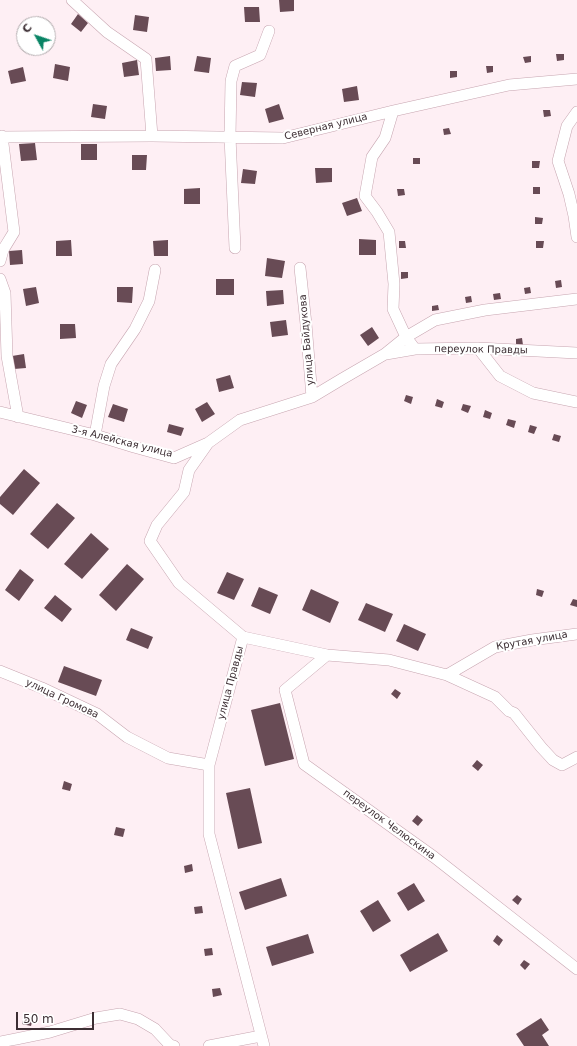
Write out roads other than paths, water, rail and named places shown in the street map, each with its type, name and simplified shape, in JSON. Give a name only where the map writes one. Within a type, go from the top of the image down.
[{"type":"street","points":[[72,0],[107,32],[146,59],[152,136]]},
{"type":"street","points":[[235,248],[230,137],[231,81],[235,66],[260,55],[269,31]]},
{"type":"street","name":"Северная улица","points":[[1,136],[283,138],[509,85],[577,79]]},
{"type":"street","points":[[393,111],[385,138],[372,157],[366,196],[378,212],[389,232],[394,284],[393,309],[406,337],[415,349]]},
{"type":"street","points":[[577,112],[567,126],[558,161],[569,194],[577,237]]},
{"type":"street","points":[[0,261],[3,250],[14,232],[1,136]]},
{"type":"street","name":"улица Байдукова","points":[[300,268],[312,397],[385,354],[406,337],[435,320],[485,310],[577,299]]},
{"type":"street","points":[[95,435],[104,386],[111,364],[135,329],[150,301],[155,270]]},
{"type":"street","points":[[0,279],[5,293],[7,356],[18,417]]},
{"type":"street","points":[[478,348],[500,376],[533,393],[577,402]]},
{"type":"street","name":"переулок Правды","points":[[385,354],[415,349],[478,348],[577,353]]},
{"type":"street","points":[[243,637],[179,583],[150,541],[157,525],[184,492],[189,470],[208,443],[240,420],[312,397]]},
{"type":"street","name":"3-я Алейская улица","points":[[0,412],[95,435],[174,458],[208,443]]},
{"type":"street","name":"Крутая улица","points":[[447,675],[495,647],[577,634]]},
{"type":"street","name":"улица Правды","points":[[262,1041],[209,834],[209,765],[243,637],[327,655],[389,660],[447,675],[495,697],[509,712],[514,713],[553,760],[562,765],[577,757]]},
{"type":"street","name":"переулок Челюскина","points":[[327,655],[285,690],[304,764],[434,857],[577,969]]},
{"type":"street","name":"улица Громова","points":[[0,671],[42,688],[97,714],[127,737],[168,758],[209,765]]},
{"type":"street","points":[[0,1042],[50,1032],[96,1018],[120,1014],[138,1019],[156,1029],[170,1045],[174,1046]]},
{"type":"street","points":[[208,1046],[262,1041]]}]
